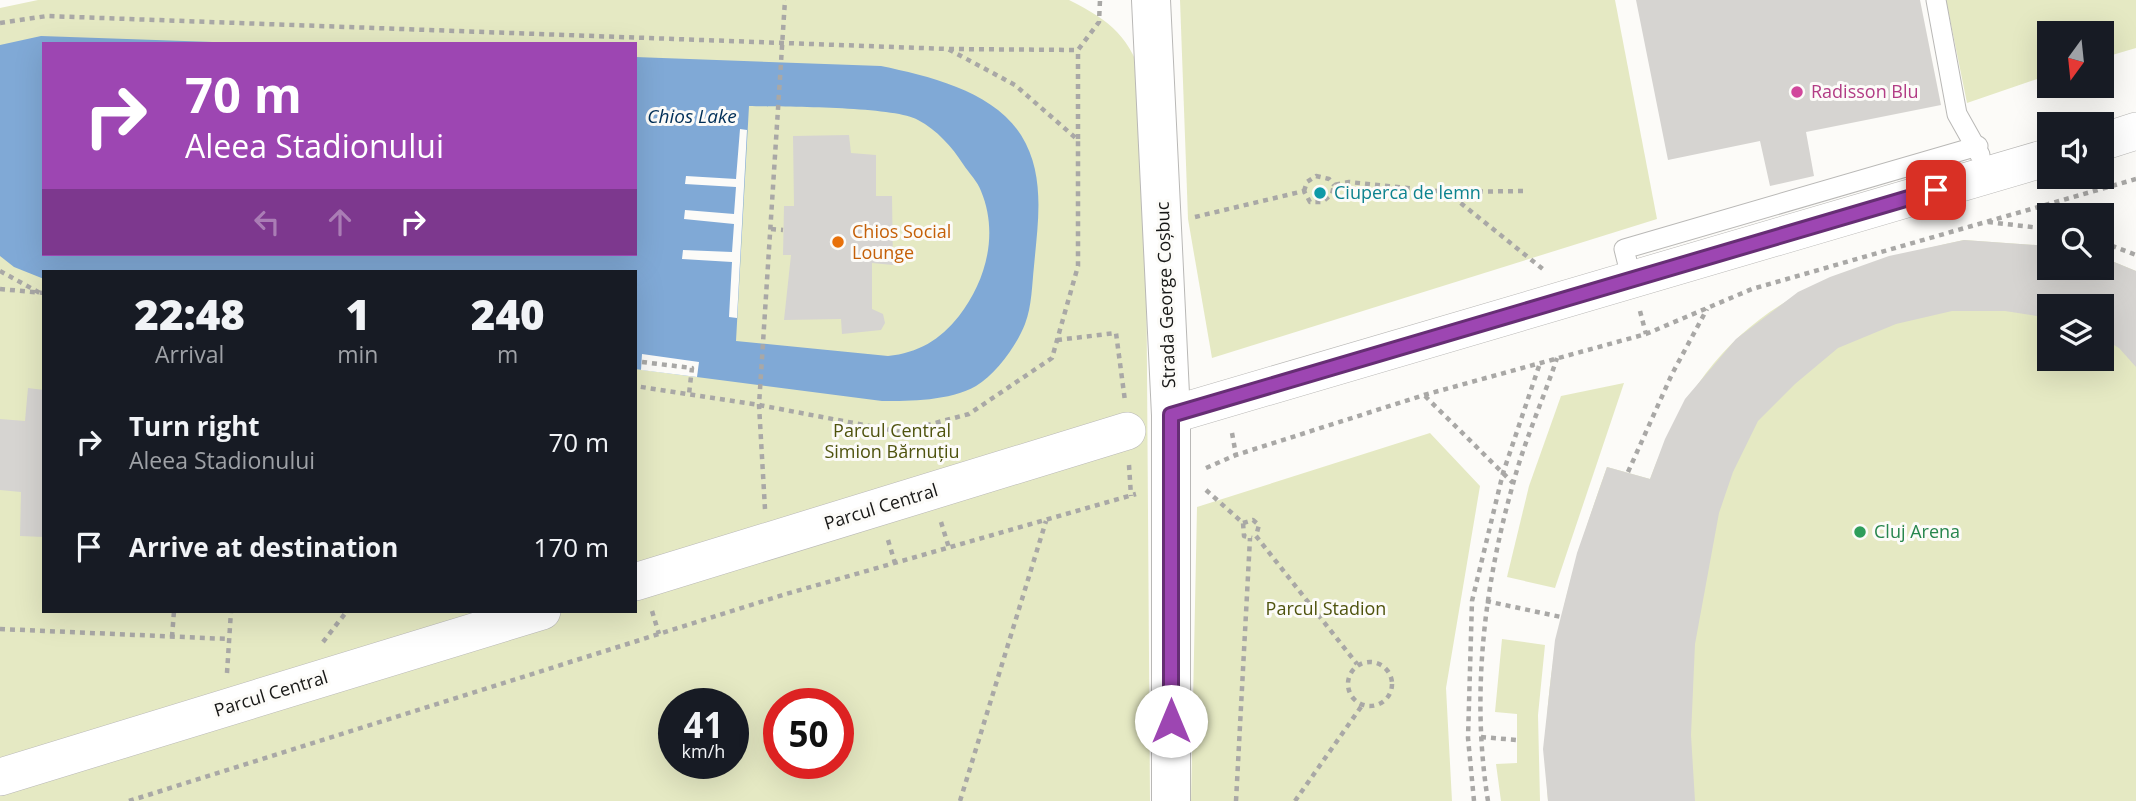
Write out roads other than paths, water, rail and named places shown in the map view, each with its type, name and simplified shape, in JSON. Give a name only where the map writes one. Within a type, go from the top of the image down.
[{"type":"main road","name":"Strada George Coșbuc","points":[[1151,0],[1171,415],[1189,487],[1171,801]]},
{"type":"street","points":[[2114,138],[2136,131]]},
{"type":"street","points":[[1171,415],[1632,281],[1982,161],[2037,158]]},
{"type":"street","name":"Parcul Central","points":[[637,581],[1126,417]]},
{"type":"street","name":"Parcul Central","points":[[0,777],[535,613]]},
{"type":"lane","points":[[1936,0],[1957,114],[1982,161]]},
{"type":"water","name":"Chios Lake","points":[[41,36],[214,42],[42,42],[42,256],[637,256],[637,57],[881,66],[939,81],[977,96],[1009,120],[1029,150],[1037,182],[1038,216],[1031,295],[1027,317],[1017,341],[991,374],[976,386],[954,395],[917,400],[882,401],[637,369],[637,270],[42,270],[42,278],[14,267],[0,256],[0,45]],"holes":[[[749,106],[886,112],[918,120],[944,139],[981,191],[989,224],[983,272],[959,316],[928,344],[909,352],[888,356],[736,341]]]},
{"type":"place","name":"Radisson Blu","points":[[1797,92]]},
{"type":"place","name":"Ciuperca de lemn","points":[[1320,193]]},
{"type":"place","name":"Chios Social Lounge","points":[[838,242]]},
{"type":"place","name":"Cluj Arena","points":[[1860,532]]},
{"type":"park label","name":"Parcul Central Simion Bărnuțiu","points":[[892,441]]},
{"type":"park label","name":"Parcul Stadion","points":[[1326,609]]}]
